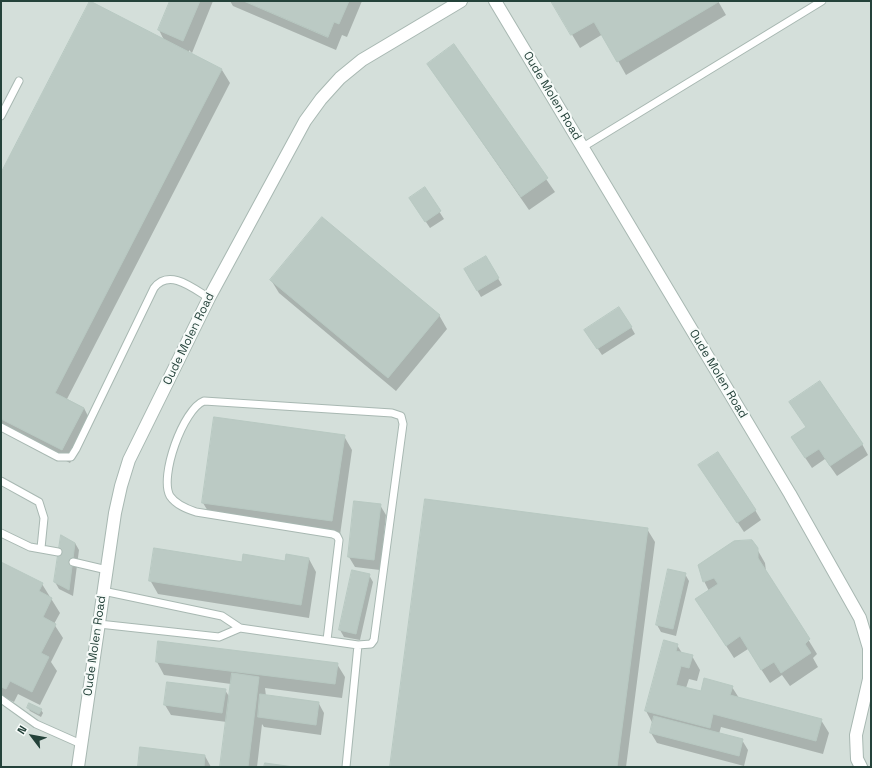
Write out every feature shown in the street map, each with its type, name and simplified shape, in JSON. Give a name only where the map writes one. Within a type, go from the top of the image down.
[{"type":"street","name":"Oude Molen Road","points":[[78,767],[103,591],[120,486],[129,460],[209,298],[305,121],[321,99],[340,78],[362,60],[461,1]]},
{"type":"street","name":"Oude Molen Road","points":[[495,1],[790,494],[860,618],[869,648],[869,679],[856,735],[857,759],[861,767]]},
{"type":"lane","points":[[583,147],[822,1]]},
{"type":"lane","points":[[1,116],[19,81]]},
{"type":"lane","points":[[1,427],[58,457],[71,456],[76,450],[154,288],[159,282],[171,278],[188,284],[209,298]]},
{"type":"lane","points":[[103,591],[222,616],[240,628],[358,645],[371,644],[374,640],[404,424],[401,416],[392,413],[204,402],[197,404],[178,436],[172,453],[168,487],[170,496],[176,502],[196,512],[337,536],[339,540],[327,640]]},
{"type":"lane","points":[[1,481],[39,502],[44,518],[41,548]]},
{"type":"lane","points":[[1,533],[30,547],[58,552]]},
{"type":"lane","points":[[73,562],[107,570]]},
{"type":"lane","points":[[99,624],[219,637],[240,628]]},
{"type":"lane","points":[[346,767],[358,645]]},
{"type":"lane","points":[[1,699],[36,724],[81,744]]},
{"type":"shaded area","points":[[1,1],[871,1],[871,767],[1,767]]},
{"type":"building","points":[[90,1],[222,69],[55,393],[84,408],[62,450],[1,419],[1,173]]},
{"type":"building","points":[[170,1],[200,1],[183,41],[158,30]]},
{"type":"building","points":[[244,1],[349,1],[339,24],[334,22],[328,37]]},
{"type":"building","points":[[551,1],[720,1],[617,62],[594,22],[571,35]]},
{"type":"building","points":[[454,44],[548,178],[521,197],[427,64]]},
{"type":"building","points":[[425,187],[441,211],[425,222],[409,198]]},
{"type":"building","points":[[322,217],[440,315],[388,378],[270,280]]},
{"type":"building","points":[[486,256],[499,278],[477,291],[464,269]]},
{"type":"building","points":[[619,307],[632,327],[597,349],[584,330]]},
{"type":"building","points":[[820,381],[863,444],[830,466],[819,449],[805,458],[791,437],[806,427],[789,402]]},
{"type":"building","points":[[214,417],[345,435],[332,521],[202,503]]},
{"type":"building","points":[[718,452],[756,510],[737,523],[698,465]]},
{"type":"building","points":[[425,499],[648,528],[617,767],[390,767]]},
{"type":"building","points":[[354,501],[381,504],[374,560],[348,557]]},
{"type":"building","points":[[61,535],[75,543],[69,590],[54,582]]},
{"type":"building","points":[[752,540],[758,548],[758,558],[810,639],[805,644],[811,653],[781,673],[774,662],[761,670],[740,636],[726,646],[695,599],[718,584],[714,578],[703,582],[698,565],[734,541]]},
{"type":"building","points":[[154,548],[242,562],[243,554],[285,561],[286,554],[309,558],[301,605],[149,581]]},
{"type":"building","points":[[1,562],[43,583],[39,591],[52,598],[43,617],[56,624],[41,653],[49,657],[32,692],[10,681],[6,689],[1,687]]},
{"type":"building","points":[[668,569],[686,573],[673,629],[656,625]]},
{"type":"building","points":[[352,570],[370,574],[356,634],[339,630]]},
{"type":"building","points":[[664,640],[678,644],[676,651],[693,655],[689,668],[681,666],[676,685],[701,691],[704,678],[733,686],[730,695],[822,719],[816,741],[713,714],[710,728],[645,711]]},
{"type":"building","points":[[158,641],[338,663],[335,684],[156,662]]},
{"type":"building","points":[[232,673],[259,677],[248,767],[220,767]]},
{"type":"building","points":[[167,682],[226,689],[222,713],[164,705]]},
{"type":"building","points":[[260,694],[319,702],[316,725],[258,717]]},
{"type":"building","points":[[29,703],[42,709],[39,714],[27,708]]},
{"type":"building","points":[[654,716],[743,739],[739,756],[650,733]]},
{"type":"building","points":[[140,747],[205,755],[204,767],[138,767]]},
{"type":"building","points":[[265,763],[294,767],[264,767]]}]
